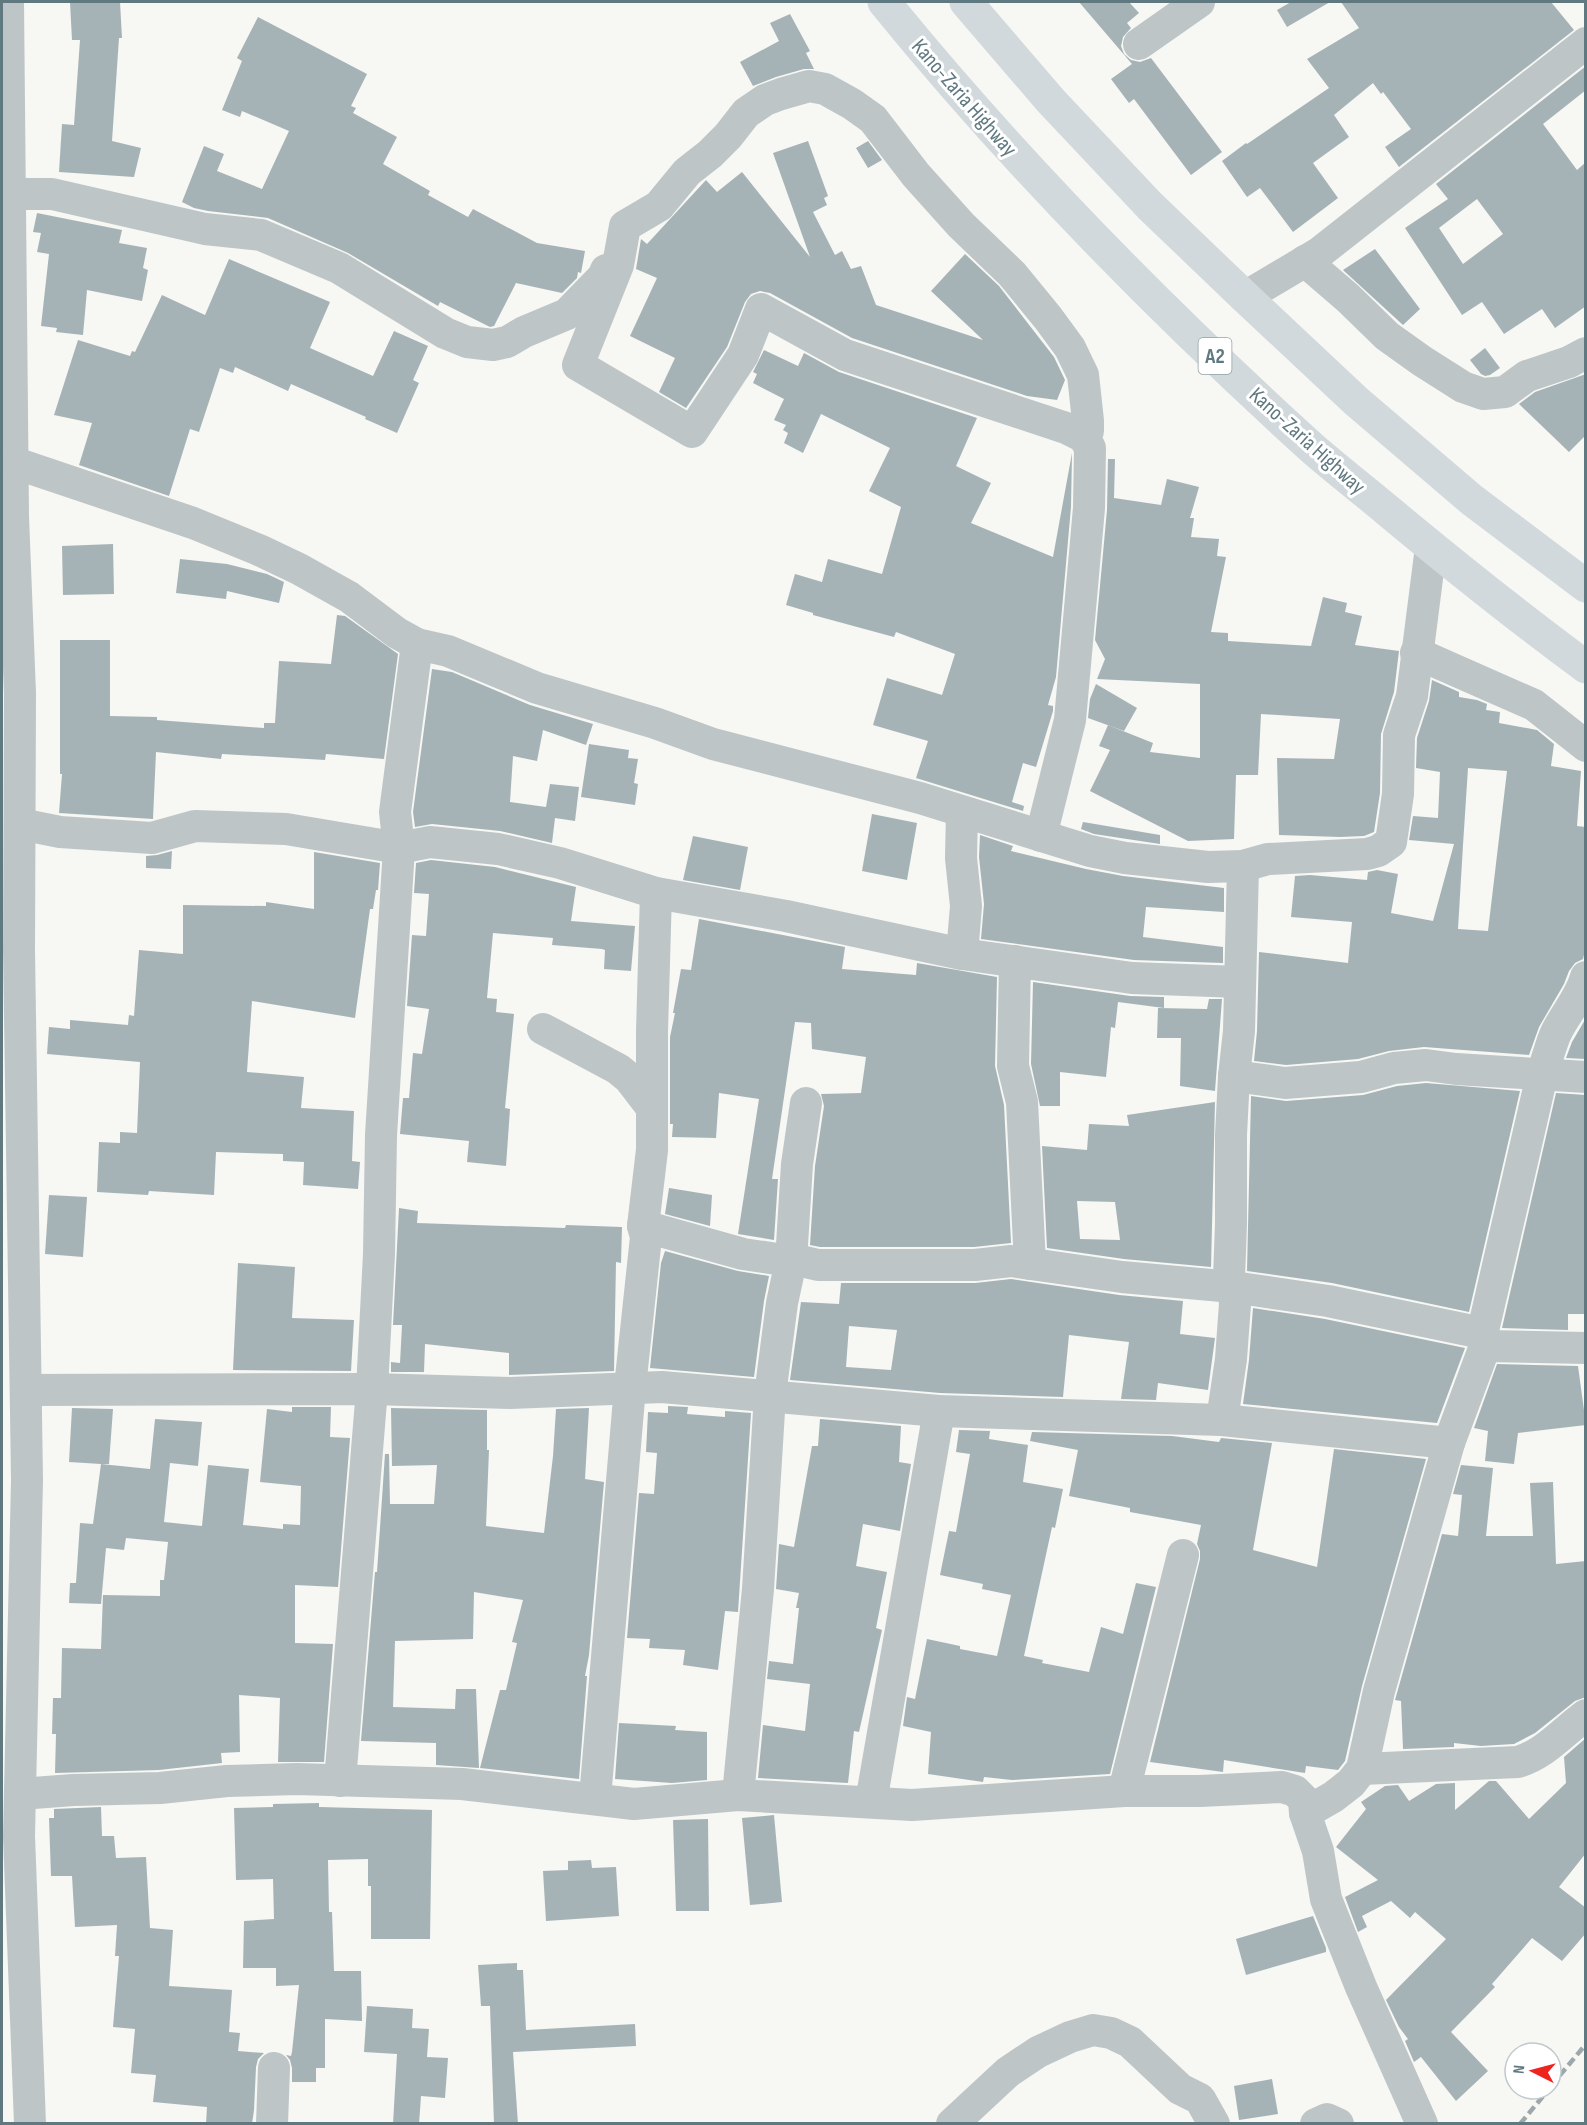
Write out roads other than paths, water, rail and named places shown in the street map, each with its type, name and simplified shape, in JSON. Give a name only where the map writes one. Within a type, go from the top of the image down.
[{"type":"highway","name":"Kano-Zaria Highway","points":[[884,2],[1011,151],[1112,257],[1313,449],[1431,547],[1586,667]]},
{"type":"highway","points":[[966,2],[1059,110],[1150,206],[1245,297],[1356,401],[1454,485],[1586,586]]},
{"type":"street","points":[[8,2],[5,194],[12,462],[11,693],[20,824],[10,951],[13,1217],[26,1390],[14,1480],[20,1836],[30,2124]]},
{"type":"street","points":[[1139,44],[1199,2]]},
{"type":"street","points":[[1245,297],[1328,246],[1586,43]]},
{"type":"street","points":[[1041,836],[1070,720],[1089,507],[1090,448],[1084,437],[1066,428],[845,355],[798,327],[761,309],[743,355],[692,432],[578,365],[618,265],[625,226],[659,206],[687,172],[728,136],[746,112],[765,100],[809,86],[825,89],[873,119],[916,175],[961,225],[1012,274],[1048,318],[1070,348],[1083,375],[1088,421],[1088,431],[1084,437]]},
{"type":"street","points":[[5,194],[52,194],[205,229],[261,235],[339,268],[446,333],[467,342],[493,345],[507,342],[524,332],[567,314],[603,277],[613,253],[622,248]]},
{"type":"street","points":[[1305,261],[1387,336],[1463,387],[1484,394],[1505,392],[1527,376],[1569,362],[1586,353]]},
{"type":"street","points":[[12,462],[193,523],[260,550],[349,597],[397,633],[417,644],[448,651],[537,688],[655,723],[713,744],[909,795],[1090,851],[1125,858],[1208,867],[1243,866],[1268,859],[1367,854],[1378,851],[1391,842],[1398,794],[1399,735],[1412,696],[1431,547]]},
{"type":"street","points":[[340,1781],[372,1389],[379,1254],[381,1135],[399,848],[395,812],[417,644]]},
{"type":"street","points":[[1416,653],[1534,705],[1586,746]]},
{"type":"street","points":[[962,812],[961,858],[966,906],[962,954]]},
{"type":"street","points":[[20,824],[60,832],[152,838],[195,826],[286,829],[399,848],[430,842],[498,849],[560,863],[656,893],[786,916],[962,954],[1132,978],[1239,982]]},
{"type":"street","points":[[1222,1420],[1231,1359],[1234,1304],[1233,1287],[1229,1278],[1234,1076],[1239,1031],[1243,866]]},
{"type":"street","points":[[594,1798],[630,1387],[646,1237],[643,1226],[652,1150],[652,1031],[656,893]]},
{"type":"street","points":[[1015,961],[1013,1066],[1022,1102],[1030,1264]]},
{"type":"street","points":[[1305,1813],[1333,1797],[1351,1783],[1362,1769],[1379,1691],[1449,1443],[1483,1339],[1542,1076],[1556,1035],[1579,995],[1586,977]]},
{"type":"street","points":[[543,1029],[618,1069],[629,1078],[652,1108]]},
{"type":"street","points":[[1234,1076],[1286,1083],[1361,1077],[1394,1068],[1426,1065],[1542,1076],[1586,1077]]},
{"type":"street","points":[[738,1795],[758,1589],[770,1395],[782,1303],[791,1261],[797,1164],[806,1102]]},
{"type":"street","points":[[643,1226],[743,1254],[797,1260],[818,1265],[975,1265],[1011,1261],[1122,1277],[1233,1287],[1328,1301],[1483,1339],[1586,1348]]},
{"type":"street","points":[[26,1390],[372,1389],[510,1393],[662,1387],[939,1411],[1222,1420],[1449,1443]]},
{"type":"street","points":[[871,1802],[939,1411]]},
{"type":"street","points":[[1124,1791],[1183,1555]]},
{"type":"street","points":[[1362,1769],[1518,1762],[1530,1759],[1542,1751],[1586,1715]]},
{"type":"street","points":[[21,1794],[160,1788],[227,1781],[340,1781],[462,1784],[634,1804],[738,1795],[923,1804],[1124,1791],[1200,1791],[1282,1787],[1295,1791],[1304,1800],[1305,1813],[1318,1851],[1326,1899],[1360,1988],[1422,2124]]},
{"type":"street","points":[[952,2124],[1008,2072],[1038,2052],[1070,2037],[1093,2030],[1130,2042],[1180,2089],[1200,2099],[1214,2124]]},
{"type":"street","points":[[272,2124],[274,2068]]},
{"type":"street","points":[[1316,2124],[1327,2119],[1338,2124]]},
{"type":"railway","points":[[1563,2072],[1586,2044]]},
{"type":"railway","points":[[1520,2124],[1539,2101]]}]
